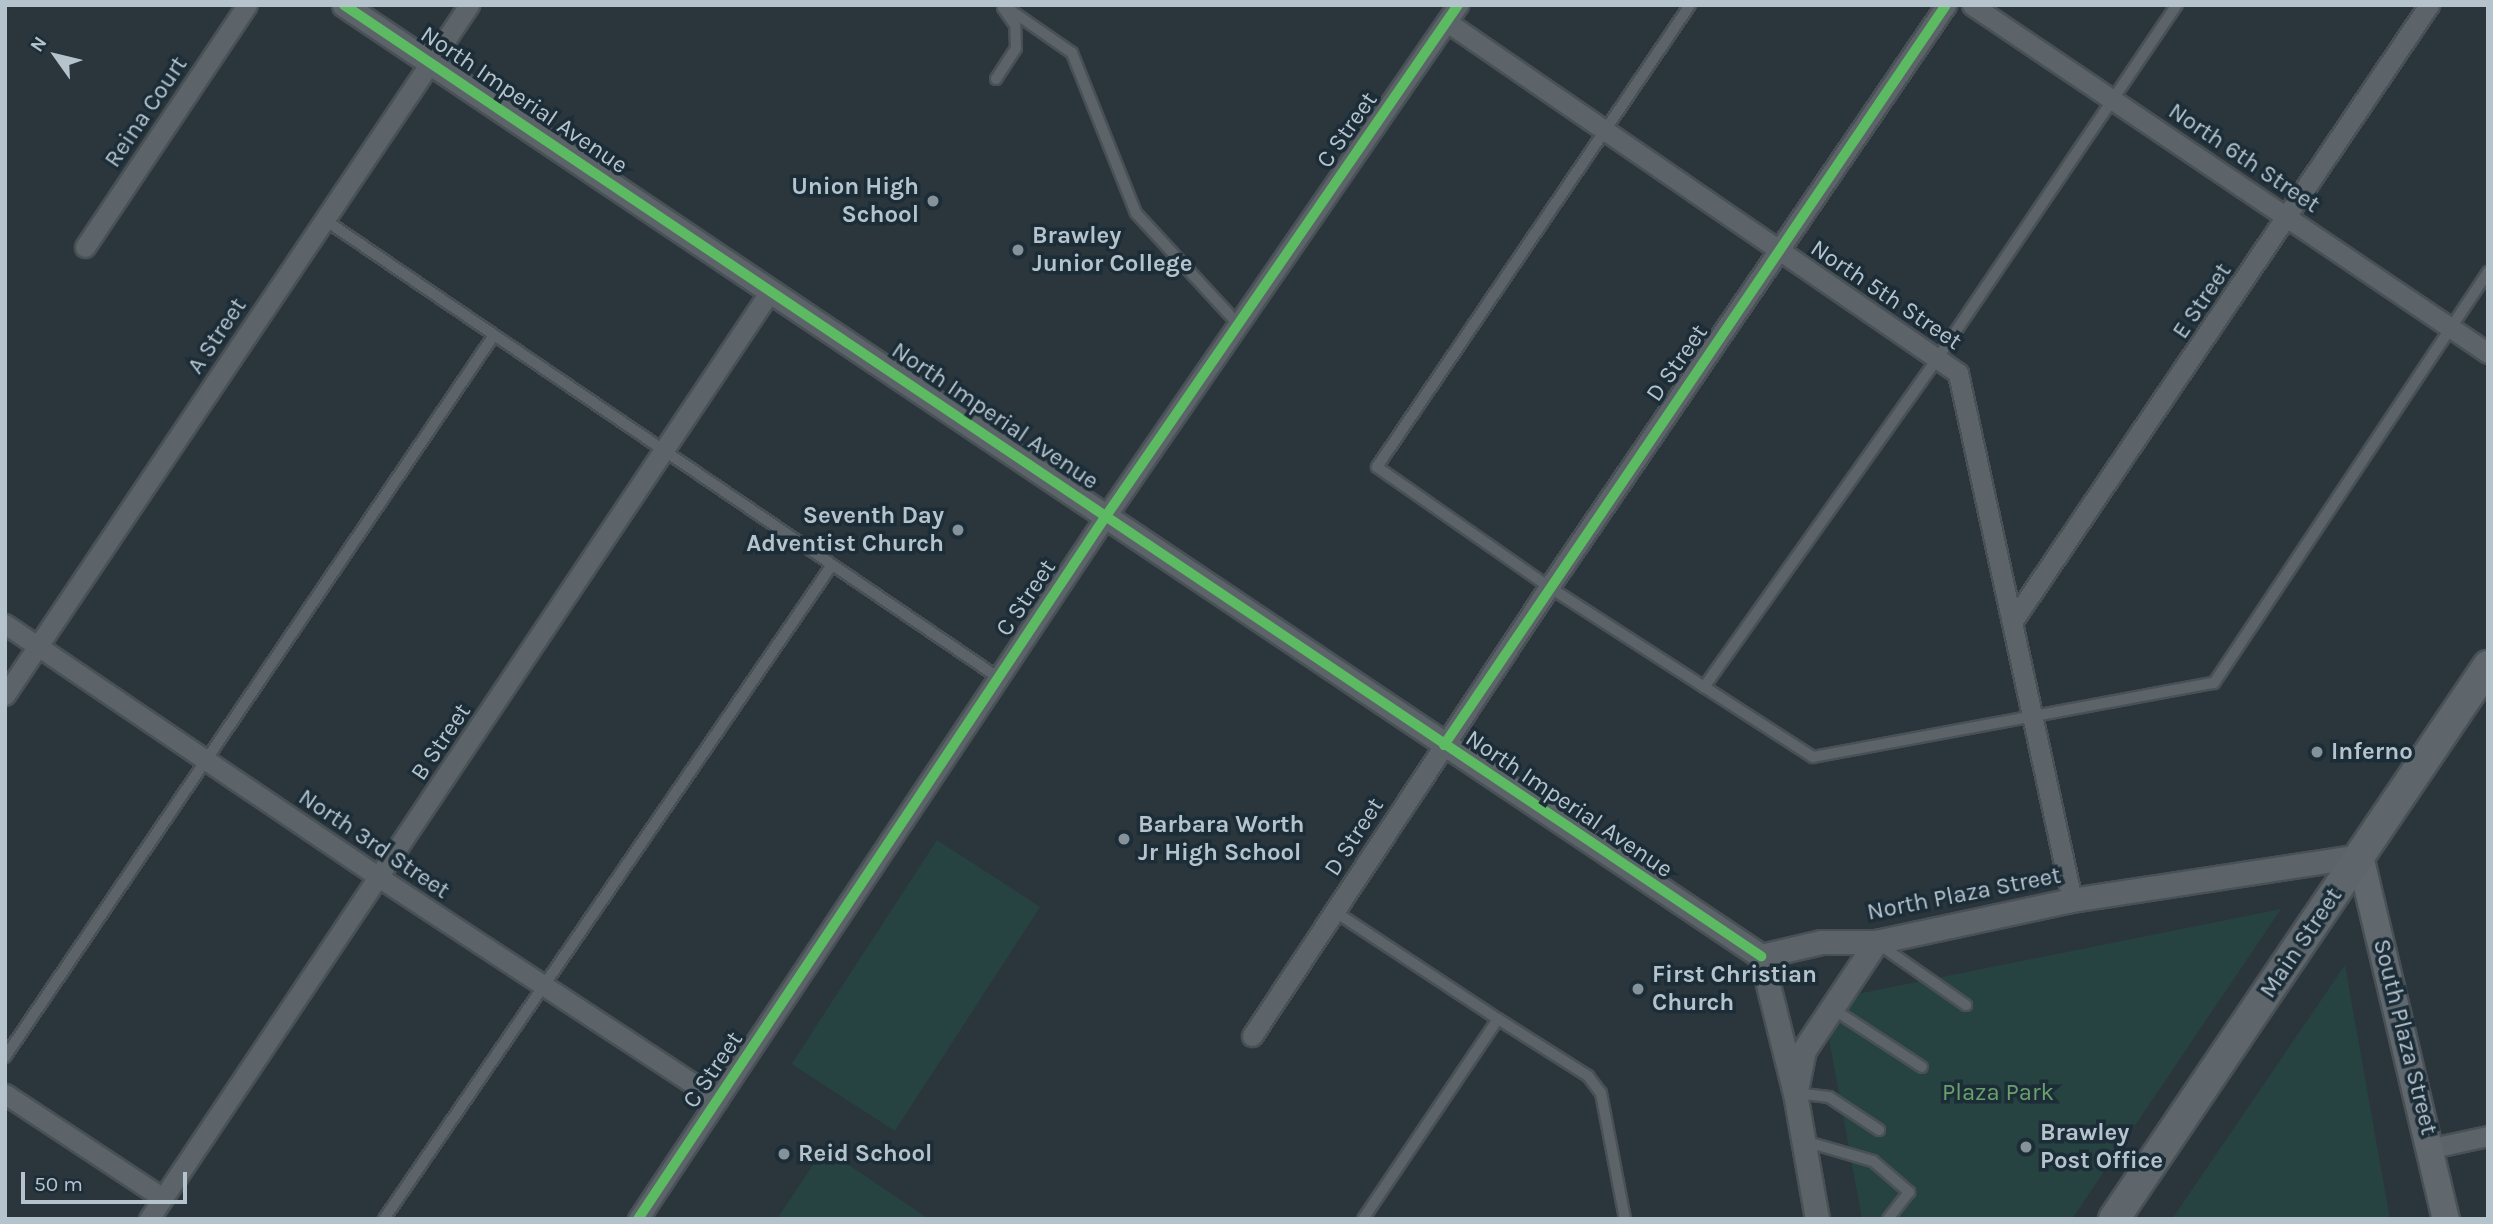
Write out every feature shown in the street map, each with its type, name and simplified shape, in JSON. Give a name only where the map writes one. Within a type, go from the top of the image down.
[{"type":"main road","name":"Main Street","points":[[2114,1219],[2488,666]]},
{"type":"main road","name":"South Plaza Street","points":[[2360,856],[2432,1148],[2446,1219]]},
{"type":"street","name":"Reina Court","points":[[85,247],[247,5]]},
{"type":"street","name":"North Imperial Avenue","points":[[344,5],[1761,956]]},
{"type":"street","name":"A Street","points":[[5,695],[469,5]]},
{"type":"street","name":"C Street","points":[[638,1219],[1106,516],[1458,5]]},
{"type":"street","name":"D Street","points":[[1252,1036],[1549,587],[1946,5]]},
{"type":"street","name":"North 6th Street","points":[[1972,5],[2488,353]]},
{"type":"street","name":"E Street","points":[[2012,622],[2289,218],[2429,5]]},
{"type":"street","name":"North 5th Street","points":[[1447,22],[1958,373],[2072,900]]},
{"type":"street","name":"B Street","points":[[149,1219],[380,878],[771,290]]},
{"type":"street","name":"North 3rd Street","points":[[5,624],[380,878],[718,1100]]},
{"type":"street","name":"North Plaza Street","points":[[1761,956],[1821,942],[1876,942],[2072,900],[2360,856]]},
{"type":"street","points":[[1796,1093],[1804,1050],[1876,942]]},
{"type":"street","points":[[1761,956],[1796,1093],[1817,1219]]},
{"type":"street","points":[[5,1094],[163,1198]]},
{"type":"street","points":[[2432,1148],[2488,1136]]},
{"type":"lane","points":[[996,79],[1016,48],[1015,25],[1002,5]]},
{"type":"lane","points":[[1002,5],[1072,53],[1136,212],[1238,324]]},
{"type":"lane","points":[[1690,5],[1377,467],[1549,587],[1813,757],[2033,719],[2214,683],[2488,272]]},
{"type":"lane","points":[[1704,687],[1937,359],[2177,5]]},
{"type":"lane","points":[[324,220],[999,678]]},
{"type":"lane","points":[[5,1057],[494,335]]},
{"type":"lane","points":[[384,1219],[542,984],[832,565]]},
{"type":"lane","points":[[1334,911],[1588,1076],[1601,1093],[1625,1219]]},
{"type":"lane","points":[[1876,942],[1966,1005]]},
{"type":"lane","points":[[1832,1009],[1922,1067]]},
{"type":"lane","points":[[1363,1219],[1498,1019]]},
{"type":"lane","points":[[1796,1093],[1829,1097],[1879,1130]]},
{"type":"lane","points":[[1804,1140],[1873,1161],[1909,1192],[1888,1219]]},
{"type":"green space","points":[[937,840],[1040,907],[895,1131],[792,1064]]},
{"type":"green space","name":"Plaza Park","points":[[2281,909],[2072,1219],[1862,1219],[1822,1001]]},
{"type":"green space","points":[[2345,965],[2390,1219],[2172,1219]]},
{"type":"green space","points":[[824,1148],[929,1219],[777,1219]]},
{"type":"cycle path","points":[[344,5],[1761,956]]},
{"type":"cycle path","points":[[638,1219],[1106,516],[1458,5]]},
{"type":"cycle path","points":[[1444,745],[1946,5]]},
{"type":"place","name":"Union High School","points":[[933,201]]},
{"type":"place","name":"Brawley Junior College","points":[[1018,250]]},
{"type":"place","name":"Seventh Day Adventist Church","points":[[958,530]]},
{"type":"place","name":"Inferno","points":[[2317,752]]},
{"type":"place","name":"Barbara Worth Jr High School","points":[[1124,839]]},
{"type":"place","name":"First Christian Church","points":[[1638,989]]},
{"type":"place","name":"Brawley Post Office","points":[[2026,1147]]},
{"type":"place","name":"Reid School","points":[[784,1154]]}]
